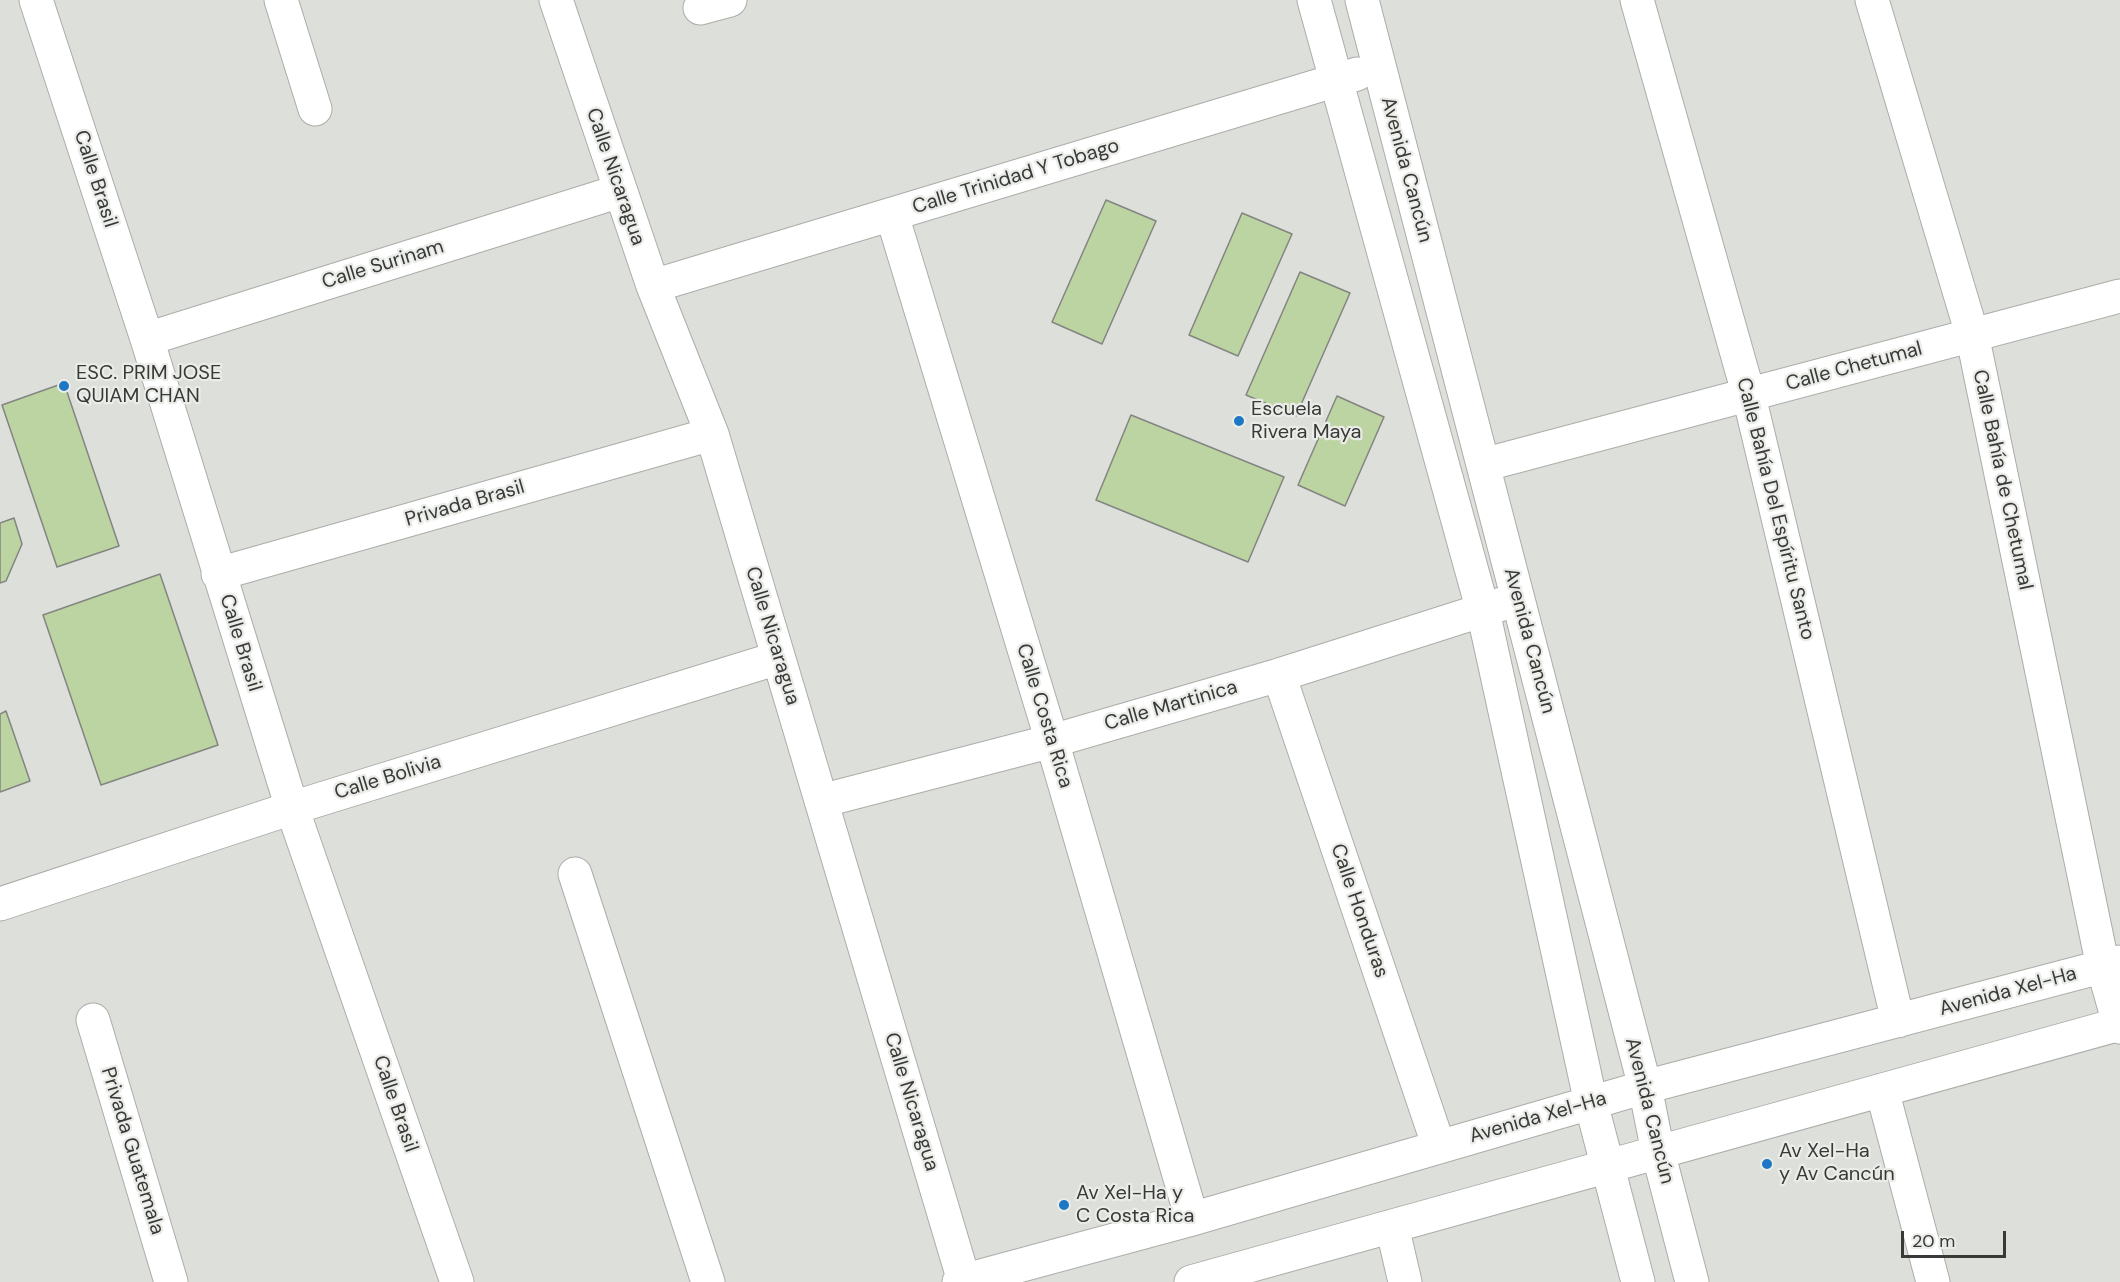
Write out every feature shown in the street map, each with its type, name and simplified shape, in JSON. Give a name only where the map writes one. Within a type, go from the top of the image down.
[{"type":"street","name":"Calle Brasil","points":[[36,0],[147,339],[292,808],[457,1282]]},
{"type":"street","points":[[280,0],[315,109]]},
{"type":"street","name":"Calle Nicaragua","points":[[556,0],[653,286],[712,434],[962,1281]]},
{"type":"street","name":"Avenida Cancún","points":[[1314,0],[1483,610],[1591,1103],[1638,1282]]},
{"type":"street","name":"Avenida Cancún","points":[[1362,0],[1645,1087],[1658,1152],[1692,1282]]},
{"type":"street","name":"Calle Bahía Del Espíritu Santo","points":[[1637,0],[1749,396],[1898,1021]]},
{"type":"street","name":"Calle Bahía de Chetumal","points":[[1872,0],[1972,334],[2111,965],[2120,1025]]},
{"type":"street","name":"Calle Trinidad Y Tobago","points":[[653,286],[1336,79],[1379,68]]},
{"type":"street","name":"Calle Surinam","points":[[147,339],[620,191]]},
{"type":"street","name":"Calle Costa Rica","points":[[892,215],[1052,741],[1192,1219]]},
{"type":"street","name":"Calle Chetumal","points":[[1483,465],[2120,296]]},
{"type":"street","name":"Privada Brasil","points":[[218,574],[712,434]]},
{"type":"street","name":"Calle Martinica","points":[[821,801],[1052,741],[1279,675],[1518,599]]},
{"type":"street","name":"Calle Bolivia","points":[[0,904],[292,808],[778,658]]},
{"type":"street","name":"Calle Honduras","points":[[1279,675],[1439,1147]]},
{"type":"street","points":[[575,874],[708,1282]]},
{"type":"street","name":"Avenida Xel-Ha","points":[[962,1281],[1192,1219],[1645,1087],[2111,965]]},
{"type":"street","name":"Privada Guatemala","points":[[93,1020],[171,1282]]},
{"type":"street","points":[[1191,1282],[2120,1025]]},
{"type":"street","points":[[1882,1090],[1933,1282]]},
{"type":"street","points":[[1392,1226],[1405,1282]]},
{"type":"building","points":[[1106,200],[1156,221],[1102,344],[1052,322]]},
{"type":"building","points":[[1242,213],[1292,234],[1238,356],[1189,335]]},
{"type":"building","points":[[1300,272],[1350,293],[1296,416],[1246,395]]},
{"type":"building","points":[[64,383],[119,546],[57,567],[2,405]]},
{"type":"building","points":[[1337,396],[1384,417],[1345,506],[1298,485]]},
{"type":"building","points":[[1131,415],[1284,477],[1248,562],[1096,500]]},
{"type":"building","points":[[14,518],[22,544],[6,581],[0,583],[0,523]]},
{"type":"building","points":[[160,574],[218,745],[101,785],[43,615]]},
{"type":"building","points":[[6,711],[30,781],[0,792],[0,714]]},
{"type":"place","name":"ESC. PRIM JOSE QUIAM CHAN","points":[[64,386]]},
{"type":"place","name":"Escuela Rivera Maya","points":[[1239,421]]},
{"type":"place","name":"Av Xel-Ha y Av Cancún","points":[[1767,1164]]},
{"type":"place","name":"Av Xel-Ha y C Costa Rica","points":[[1064,1205]]}]
